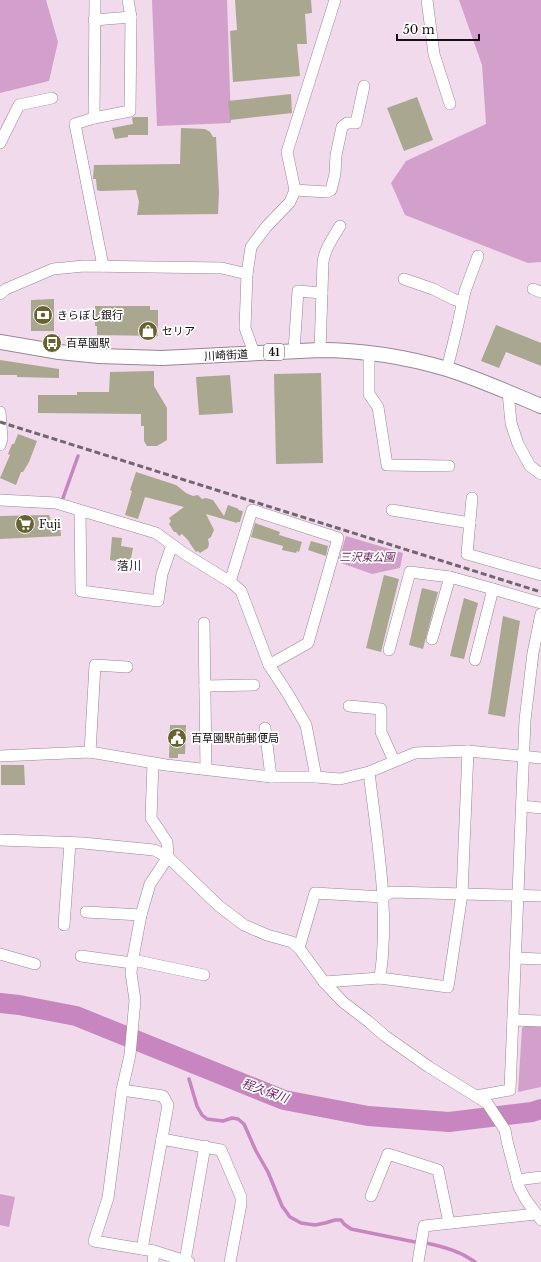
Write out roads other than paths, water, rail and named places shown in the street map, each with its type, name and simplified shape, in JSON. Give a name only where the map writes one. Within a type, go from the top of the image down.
[{"type":"main road","name":"川崎街道","points":[[0,342],[59,352],[114,357],[162,358],[320,350],[369,353],[399,358],[446,369],[480,380],[541,406]]},
{"type":"street","points":[[94,0],[94,118]]},
{"type":"street","points":[[103,266],[75,124],[94,118],[130,111],[131,17],[128,0]]},
{"type":"street","points":[[254,353],[245,328],[247,274],[251,247],[266,227],[290,202],[295,190],[287,152],[335,0]]},
{"type":"street","points":[[427,0],[434,54],[450,104]]},
{"type":"street","points":[[94,20],[131,17]]},
{"type":"street","points":[[295,190],[327,192],[330,190],[335,174],[336,155],[342,128],[347,123],[356,123],[364,86]]},
{"type":"street","points":[[0,143],[19,105],[52,98]]},
{"type":"street","points":[[320,350],[324,254],[340,226]]},
{"type":"street","points":[[446,369],[458,324],[464,291],[478,256]]},
{"type":"street","points":[[0,294],[6,289],[53,269],[103,266],[222,268],[247,274]]},
{"type":"street","points":[[404,279],[433,289],[462,302]]},
{"type":"street","points":[[294,351],[298,291],[322,293]]},
{"type":"street","points":[[369,353],[369,394],[378,407],[388,465],[449,466]]},
{"type":"street","points":[[508,392],[511,423],[518,444],[530,466],[541,474]]},
{"type":"street","points":[[0,412],[2,439],[0,445]]},
{"type":"street","points":[[472,498],[467,554],[541,575]]},
{"type":"street","points":[[0,500],[56,503],[156,533],[230,582],[241,591],[269,665],[306,725],[316,777]]},
{"type":"street","points":[[230,582],[252,510],[338,538],[308,644],[269,665]]},
{"type":"street","points":[[392,510],[470,523]]},
{"type":"street","points":[[80,511],[81,591],[158,601],[162,574],[172,545]]},
{"type":"street","points":[[389,650],[410,572],[450,577],[541,603]]},
{"type":"street","points":[[432,639],[450,577]]},
{"type":"street","points":[[475,660],[493,589]]},
{"type":"street","points":[[476,1096],[510,1090],[525,720],[533,653],[541,614]]},
{"type":"street","points":[[204,623],[206,769]]},
{"type":"street","points":[[90,752],[95,665],[126,667]]},
{"type":"street","points":[[205,686],[254,685]]},
{"type":"street","points":[[349,706],[381,709],[381,732],[394,761]]},
{"type":"street","points":[[265,728],[271,778]]},
{"type":"street","points":[[324,982],[380,978],[448,987],[462,894],[468,751]]},
{"type":"street","points":[[0,756],[90,752],[153,763],[271,778],[316,777],[340,779],[369,772],[415,753],[468,751],[541,758]]},
{"type":"street","points":[[153,763],[151,818],[167,842],[168,857],[150,884],[141,916],[132,961],[131,972],[135,1000],[130,1053],[122,1090],[108,1198],[94,1241],[142,1249],[154,1257],[187,1261],[205,1146]]},
{"type":"street","points":[[369,772],[383,897],[384,954],[380,978]]},
{"type":"street","points":[[522,806],[541,808]]},
{"type":"street","points":[[0,840],[70,843],[154,850],[168,857],[220,906],[244,925],[267,935],[292,942],[299,948],[324,982],[343,1002],[385,1036],[428,1067],[487,1103],[504,1127],[519,1187],[538,1217]]},
{"type":"street","points":[[64,925],[70,843]]},
{"type":"street","points":[[299,948],[315,893],[383,897],[391,892],[541,896]]},
{"type":"street","points":[[86,912],[141,916]]},
{"type":"street","points":[[0,954],[35,964]]},
{"type":"street","points":[[81,956],[132,961],[204,975]]},
{"type":"street","points":[[516,958],[541,959]]},
{"type":"street","points":[[513,1020],[541,1020]]},
{"type":"street","points":[[122,1090],[163,1096],[168,1104],[142,1249]]},
{"type":"street","points":[[162,1138],[221,1150],[241,1197],[230,1262]]},
{"type":"street","points":[[371,1196],[388,1154],[438,1170],[449,1223]]},
{"type":"street","points":[[517,1180],[541,1178]]},
{"type":"street","points":[[418,1262],[424,1226],[538,1217]]},
{"type":"waterway","points":[[63,498],[78,456]]},
{"type":"waterway","name":"程久保川","points":[[0,1003],[19,1005],[76,1016],[284,1100],[368,1116],[449,1122],[532,1112],[541,1109]]},
{"type":"waterway","name":"程久保川","points":[[196,1071],[198,1066]]},
{"type":"waterway","points":[[189,1079],[197,1106],[202,1115],[207,1119],[223,1121],[232,1118],[238,1119],[244,1124],[256,1151],[268,1172],[282,1206],[290,1217],[301,1223],[315,1225],[341,1220],[351,1229],[415,1242]]},
{"type":"waterway","points":[[426,1243],[458,1252],[475,1262]]},
{"type":"railway","points":[[0,422],[541,592]]},
{"type":"place","name":"きらぼし銀行","points":[[43,315]]},
{"type":"place","name":"セリア","points":[[148,331]]},
{"type":"place","name":"百草園駅","points":[[52,343]]},
{"type":"place","name":"Fuji","points":[[25,524]]},
{"type":"place","name":"百草園駅前郵便局","points":[[177,738]]},
{"type":"district","name":"落川","points":[[129,566]]},
{"type":"park label","name":"三沢東公園","points":[[367,557]]}]
